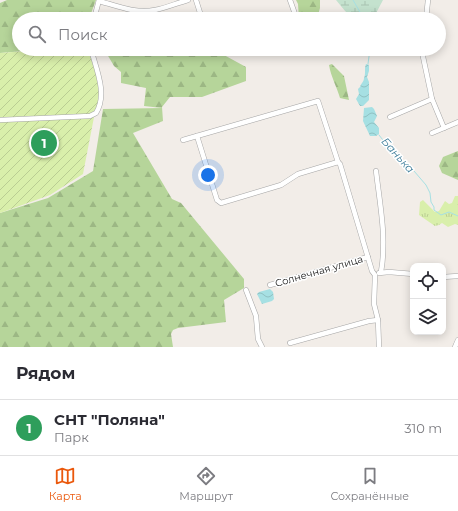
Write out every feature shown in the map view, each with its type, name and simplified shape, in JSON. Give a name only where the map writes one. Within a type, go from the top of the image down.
[{"type":"street","points":[[96,12],[99,0],[131,10],[142,11],[154,10],[188,0]]},
{"type":"street","points":[[196,0],[200,12]]},
{"type":"street","points":[[290,0],[294,12]]},
{"type":"street","points":[[427,12],[428,0]]},
{"type":"street","points":[[0,120],[90,116],[96,113],[101,95],[101,82],[93,56]]},
{"type":"street","points":[[423,56],[432,98],[444,128]]},
{"type":"street","points":[[390,117],[432,98]]},
{"type":"street","points":[[183,140],[318,101],[338,162],[340,164],[372,271],[375,275],[374,304],[378,320],[379,347]]},
{"type":"street","points":[[432,133],[458,122]]},
{"type":"street","points":[[197,136],[217,200],[221,203],[281,185],[298,174],[338,162]]},
{"type":"street","points":[[376,171],[384,238],[381,272]]},
{"type":"street","name":"Солнечная улица","points":[[270,286],[368,257]]},
{"type":"street","points":[[375,275],[381,272],[410,274]]},
{"type":"street","points":[[446,277],[458,276]]},
{"type":"street","points":[[246,290],[256,316],[258,339],[262,347]]},
{"type":"street","points":[[290,343],[369,321],[378,320]]},
{"type":"street","points":[[456,347],[458,340]]},
{"type":"green space","points":[[7,0],[96,0],[92,12],[12,12],[12,52],[0,53],[0,3]]},
{"type":"green space","points":[[296,0],[320,0],[319,12],[299,12]]},
{"type":"green space","points":[[336,0],[383,0],[377,12],[347,12]]},
{"type":"green space","points":[[12,52],[12,56],[90,56],[98,80],[99,97],[83,174],[50,195],[0,213],[0,53]]},
{"type":"green space","points":[[108,56],[226,56],[246,67],[246,81],[202,97],[170,97],[162,107],[163,121],[133,133],[172,199],[181,203],[244,279],[244,288],[224,300],[226,322],[178,328],[173,330],[171,334],[173,347],[0,347],[0,213],[48,198],[93,171],[103,109],[162,108],[144,106],[146,88],[121,83],[121,72],[114,66]]},
{"type":"green space","points":[[332,64],[344,76],[349,100],[340,98],[329,65]]},
{"type":"green space","points":[[458,151],[458,180],[442,173],[439,166],[443,157]]},
{"type":"green space","points":[[455,196],[458,196],[458,225],[455,224],[448,227],[442,223],[435,226],[419,215],[420,202],[423,200],[435,212],[439,211],[445,201],[449,204],[452,203]]},
{"type":"water","points":[[366,64],[369,65],[367,77],[369,82],[369,100],[363,106],[360,106],[356,99],[359,94],[358,89],[364,79]]},
{"type":"water","points":[[372,107],[377,116],[374,122],[379,128],[379,134],[376,136],[370,136],[363,121],[364,108]]},
{"type":"water","points":[[270,289],[273,292],[274,299],[262,304],[257,294]]},
{"type":"waterway","name":"Банька","points":[[353,0],[360,12]]},
{"type":"waterway","name":"Банька","points":[[368,64],[369,56]]},
{"type":"waterway","name":"Банька","points":[[379,135],[426,185],[430,193],[434,210],[441,215],[449,212],[458,216]]},
{"type":"place","name":"СНТ \"Поляна\"","points":[[44,143]]}]
